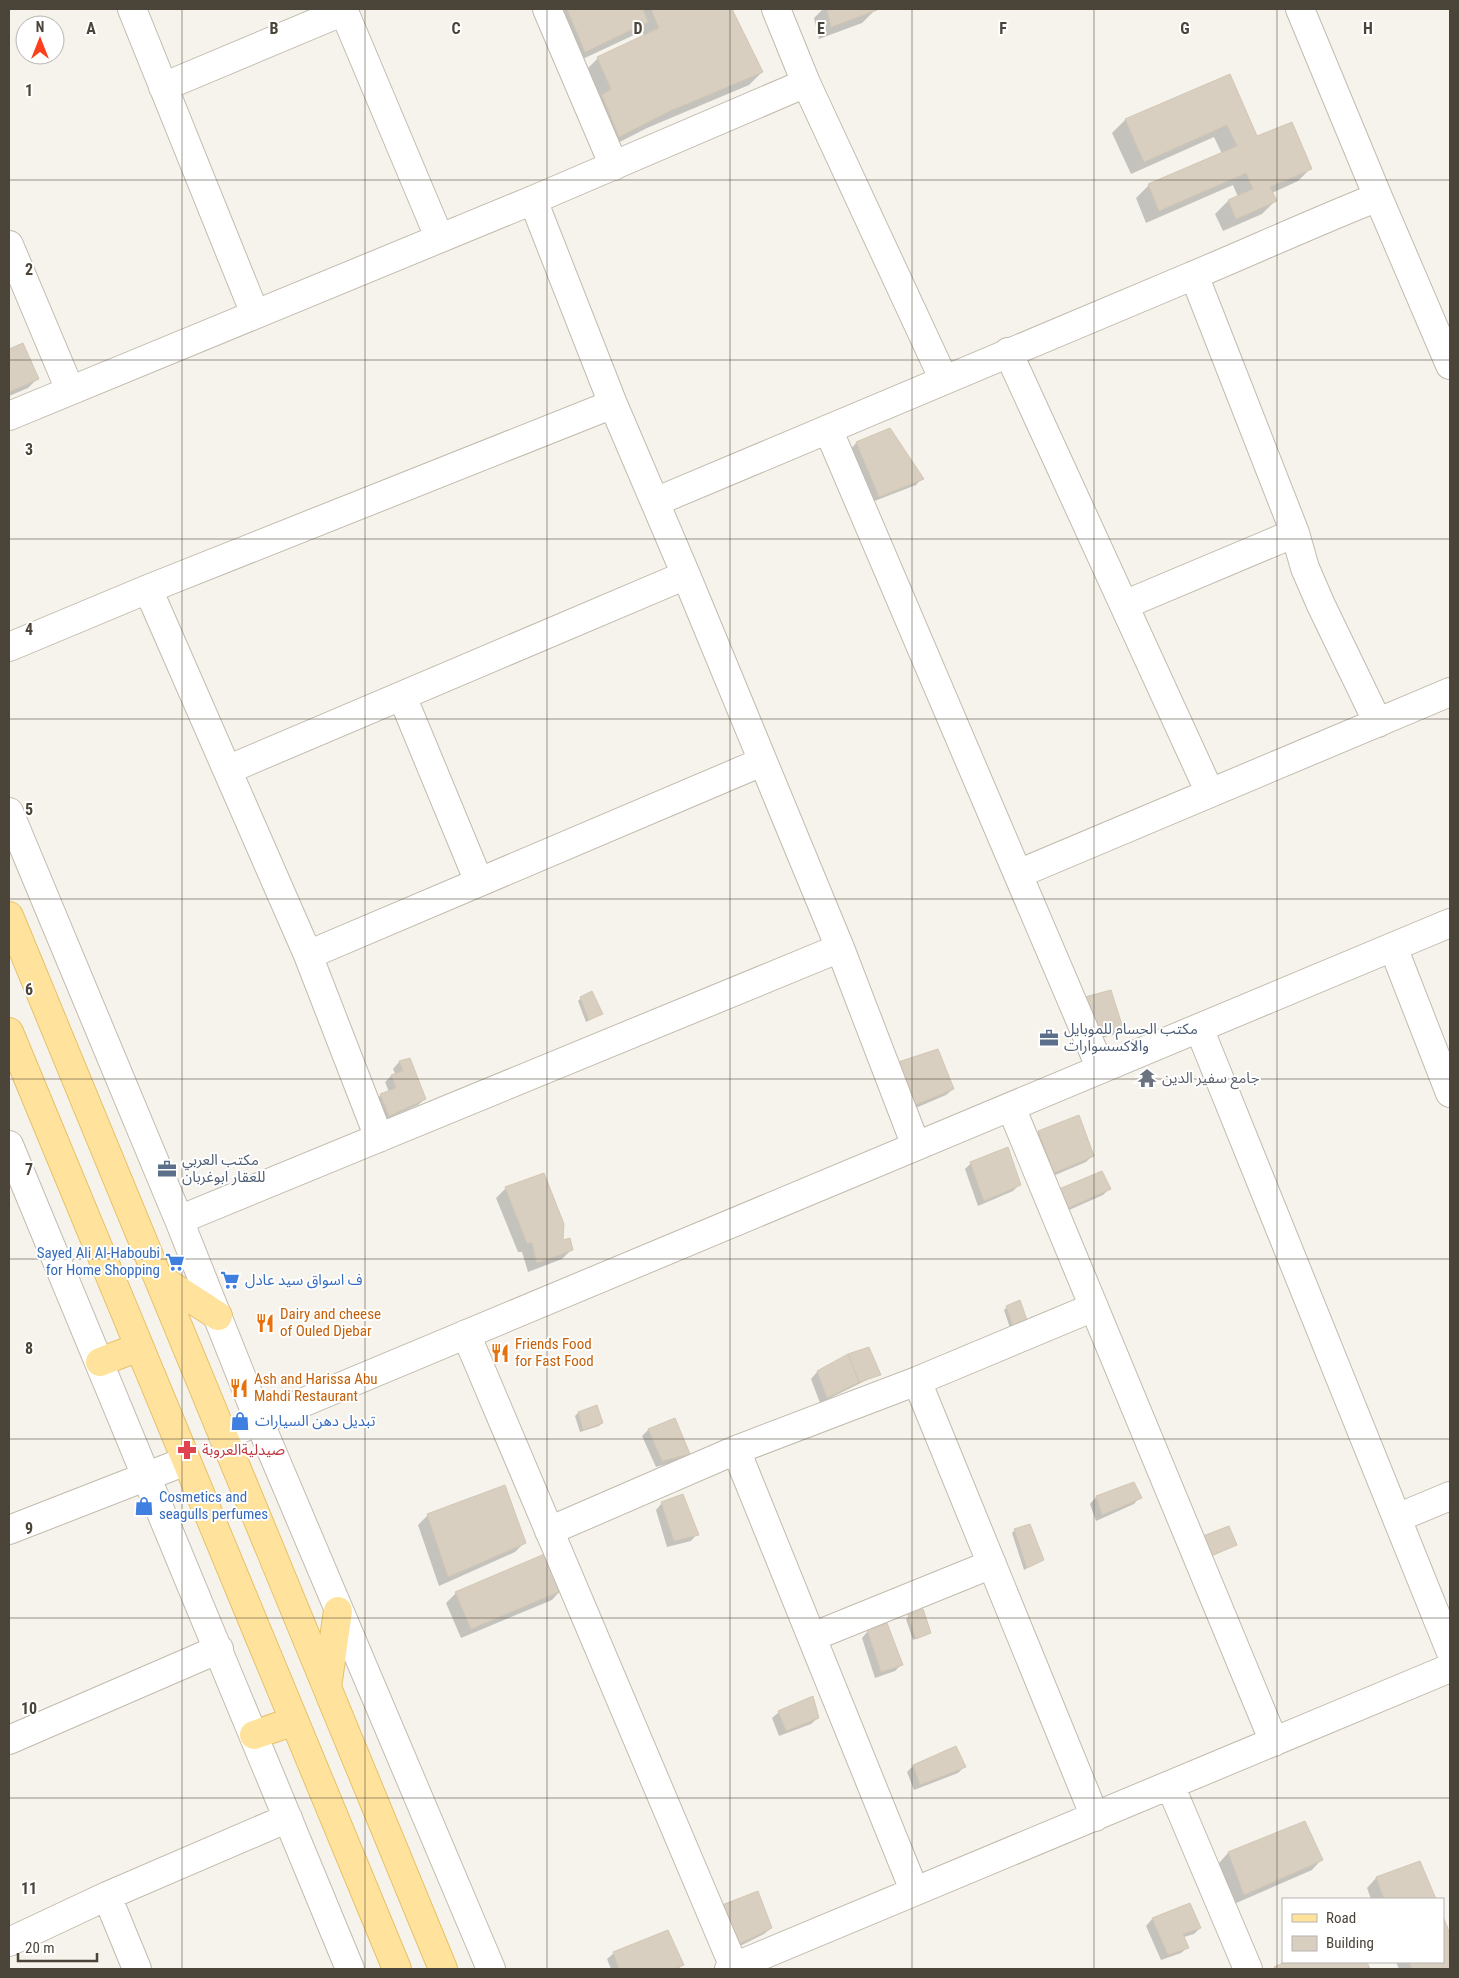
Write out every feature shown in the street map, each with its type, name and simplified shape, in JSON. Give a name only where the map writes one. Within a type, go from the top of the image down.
[{"type":"main road","points":[[9,916],[443,1969]]},
{"type":"main road","points":[[11,1040],[397,1969]]},
{"type":"main road","points":[[158,1277],[218,1316]]},
{"type":"main road","points":[[100,1362],[139,1348]]},
{"type":"main road","points":[[327,1688],[338,1611]]},
{"type":"main road","points":[[254,1735],[294,1721]]},
{"type":"street","points":[[132,9],[255,314]]},
{"type":"street","points":[[547,9],[614,166]]},
{"type":"street","points":[[776,9],[806,83],[944,380]]},
{"type":"street","points":[[1300,9],[1378,198],[1450,365]]},
{"type":"street","points":[[163,87],[343,10],[439,237]]},
{"type":"street","points":[[9,416],[439,237],[533,200],[806,83]]},
{"type":"street","points":[[655,502],[1311,224],[1378,198]]},
{"type":"street","points":[[533,200],[613,404],[686,575],[840,948],[916,1146]]},
{"type":"street","points":[[9,245],[70,390]]},
{"type":"street","points":[[1194,275],[1295,533],[1305,568],[1378,723]]},
{"type":"street","points":[[1008,352],[1210,793]]},
{"type":"street","points":[[9,647],[148,589],[613,404]]},
{"type":"street","points":[[828,429],[1101,1070]]},
{"type":"street","points":[[1124,605],[1295,533]]},
{"type":"street","points":[[227,770],[686,575]]},
{"type":"street","points":[[148,589],[308,955],[379,1138]]},
{"type":"street","points":[[1018,874],[1450,692]]},
{"type":"street","points":[[402,696],[479,882]]},
{"type":"street","points":[[308,955],[762,762]]},
{"type":"street","points":[[9,812],[179,1220],[259,1421],[338,1611],[491,1969]]},
{"type":"street","points":[[223,1436],[1450,923]]},
{"type":"street","points":[[1393,947],[1450,1093]]},
{"type":"street","points":[[179,1220],[840,948]]},
{"type":"street","points":[[1199,1028],[1450,1650]]},
{"type":"street","points":[[1011,1107],[1274,1742]]},
{"type":"street","points":[[9,1145],[350,1969]]},
{"type":"street","points":[[549,1531],[736,1450],[917,1382],[1094,1307]]},
{"type":"street","points":[[466,1334],[732,1968],[914,1890],[1095,1817],[1450,1668]]},
{"type":"street","points":[[917,1382],[1095,1817]]},
{"type":"street","points":[[736,1450],[914,1890]]},
{"type":"street","points":[[9,1530],[186,1461]]},
{"type":"street","points":[[1397,1518],[1450,1496]]},
{"type":"street","points":[[812,1637],[992,1564]]},
{"type":"street","points":[[9,1740],[219,1650]]},
{"type":"street","points":[[1170,1785],[1248,1969]]},
{"type":"street","points":[[9,1942],[107,1896],[288,1818]]},
{"type":"street","points":[[107,1896],[137,1969]]},
{"type":"building","points":[[567,9],[643,9],[648,22],[585,52]]},
{"type":"building","points":[[651,9],[732,9],[763,72],[670,111],[619,137],[602,95],[611,89],[597,57],[659,28]]},
{"type":"building","points":[[827,9],[876,9],[877,10],[831,27]]},
{"type":"building","points":[[1230,74],[1257,136],[1292,122],[1312,169],[1270,187],[1277,201],[1236,219],[1228,200],[1253,189],[1246,173],[1159,211],[1148,184],[1237,146],[1227,125],[1144,162],[1125,119]]},
{"type":"building","points":[[23,343],[39,379],[9,392],[9,349]]},
{"type":"building","points":[[890,428],[924,479],[879,497],[856,442]]},
{"type":"building","points":[[1111,990],[1123,1028],[1097,1036],[1081,998]]},
{"type":"building","points":[[592,991],[603,1014],[589,1020],[580,997]]},
{"type":"building","points":[[938,1049],[954,1089],[910,1107],[892,1064]]},
{"type":"building","points":[[410,1058],[426,1099],[389,1116],[380,1094],[396,1088],[391,1075],[403,1071],[399,1061]]},
{"type":"building","points":[[1079,1115],[1094,1156],[1054,1173],[1038,1131]]},
{"type":"building","points":[[1008,1147],[1021,1185],[984,1201],[970,1162]]},
{"type":"building","points":[[1102,1171],[1111,1189],[1066,1209],[1059,1189]]},
{"type":"building","points":[[544,1173],[564,1224],[563,1240],[570,1238],[573,1250],[537,1263],[532,1243],[527,1243],[505,1187]]},
{"type":"building","points":[[1020,1300],[1027,1320],[1013,1326],[1006,1306]]},
{"type":"building","points":[[869,1347],[881,1375],[859,1382],[848,1354]]},
{"type":"building","points":[[848,1354],[859,1382],[827,1398],[817,1371]]},
{"type":"building","points":[[597,1405],[603,1423],[583,1430],[578,1412]]},
{"type":"building","points":[[675,1418],[690,1454],[662,1461],[648,1429]]},
{"type":"building","points":[[1134,1482],[1142,1498],[1102,1515],[1096,1496]]},
{"type":"building","points":[[505,1485],[526,1543],[448,1577],[427,1514]]},
{"type":"building","points":[[683,1494],[699,1535],[674,1541],[661,1502]]},
{"type":"building","points":[[1030,1524],[1044,1560],[1027,1568],[1014,1529]]},
{"type":"building","points":[[1229,1526],[1237,1545],[1211,1556],[1203,1536]]},
{"type":"building","points":[[547,1553],[563,1590],[471,1629],[455,1592]]},
{"type":"building","points":[[923,1609],[931,1633],[916,1639],[908,1615]]},
{"type":"building","points":[[887,1623],[903,1665],[881,1672],[867,1630]]},
{"type":"building","points":[[813,1696],[819,1718],[786,1731],[778,1711]]},
{"type":"building","points":[[956,1746],[966,1767],[920,1785],[913,1765]]},
{"type":"building","points":[[1305,1821],[1323,1860],[1244,1895],[1228,1852]]},
{"type":"building","points":[[1420,1861],[1436,1898],[1384,1898],[1376,1877]]},
{"type":"building","points":[[758,1891],[772,1928],[737,1945],[722,1905]]},
{"type":"building","points":[[1190,1903],[1201,1928],[1183,1934],[1189,1948],[1168,1955],[1152,1918]]},
{"type":"building","points":[[1444,1919],[1450,1934],[1450,1969],[1412,1969],[1409,1963],[1444,1963]]},
{"type":"building","points":[[668,1930],[684,1965],[674,1969],[619,1969],[613,1952]]},
{"type":"building","points":[[1283,1963],[1367,1963],[1370,1969],[1275,1969],[1274,1967]]},
{"type":"place","name":"مكتب الحسام للموبايل والاكسسوارات","points":[[1049,1038]]},
{"type":"place","name":"جامع سفير الدين","points":[[1147,1078]]},
{"type":"place","name":"مكتب العربي للعقار ابوغربان","points":[[167,1169]]},
{"type":"place","name":"Sayed Ali Al-Haboubi for Home Shopping","points":[[175,1262]]},
{"type":"place","name":"ف اسواق سيد عادل","points":[[230,1280]]},
{"type":"place","name":"Dairy and cheese of Ouled Djebar","points":[[265,1323]]},
{"type":"place","name":"Friends Food for Fast Food","points":[[500,1353]]},
{"type":"place","name":"Ash and Harissa Abu Mahdi Restaurant","points":[[239,1388]]},
{"type":"place","name":"تبديل دهن السيارات","points":[[240,1421]]},
{"type":"place","name":"صيدليةالعروبة","points":[[187,1450]]},
{"type":"place","name":"Cosmetics and seagulls perfumes","points":[[144,1506]]}]
